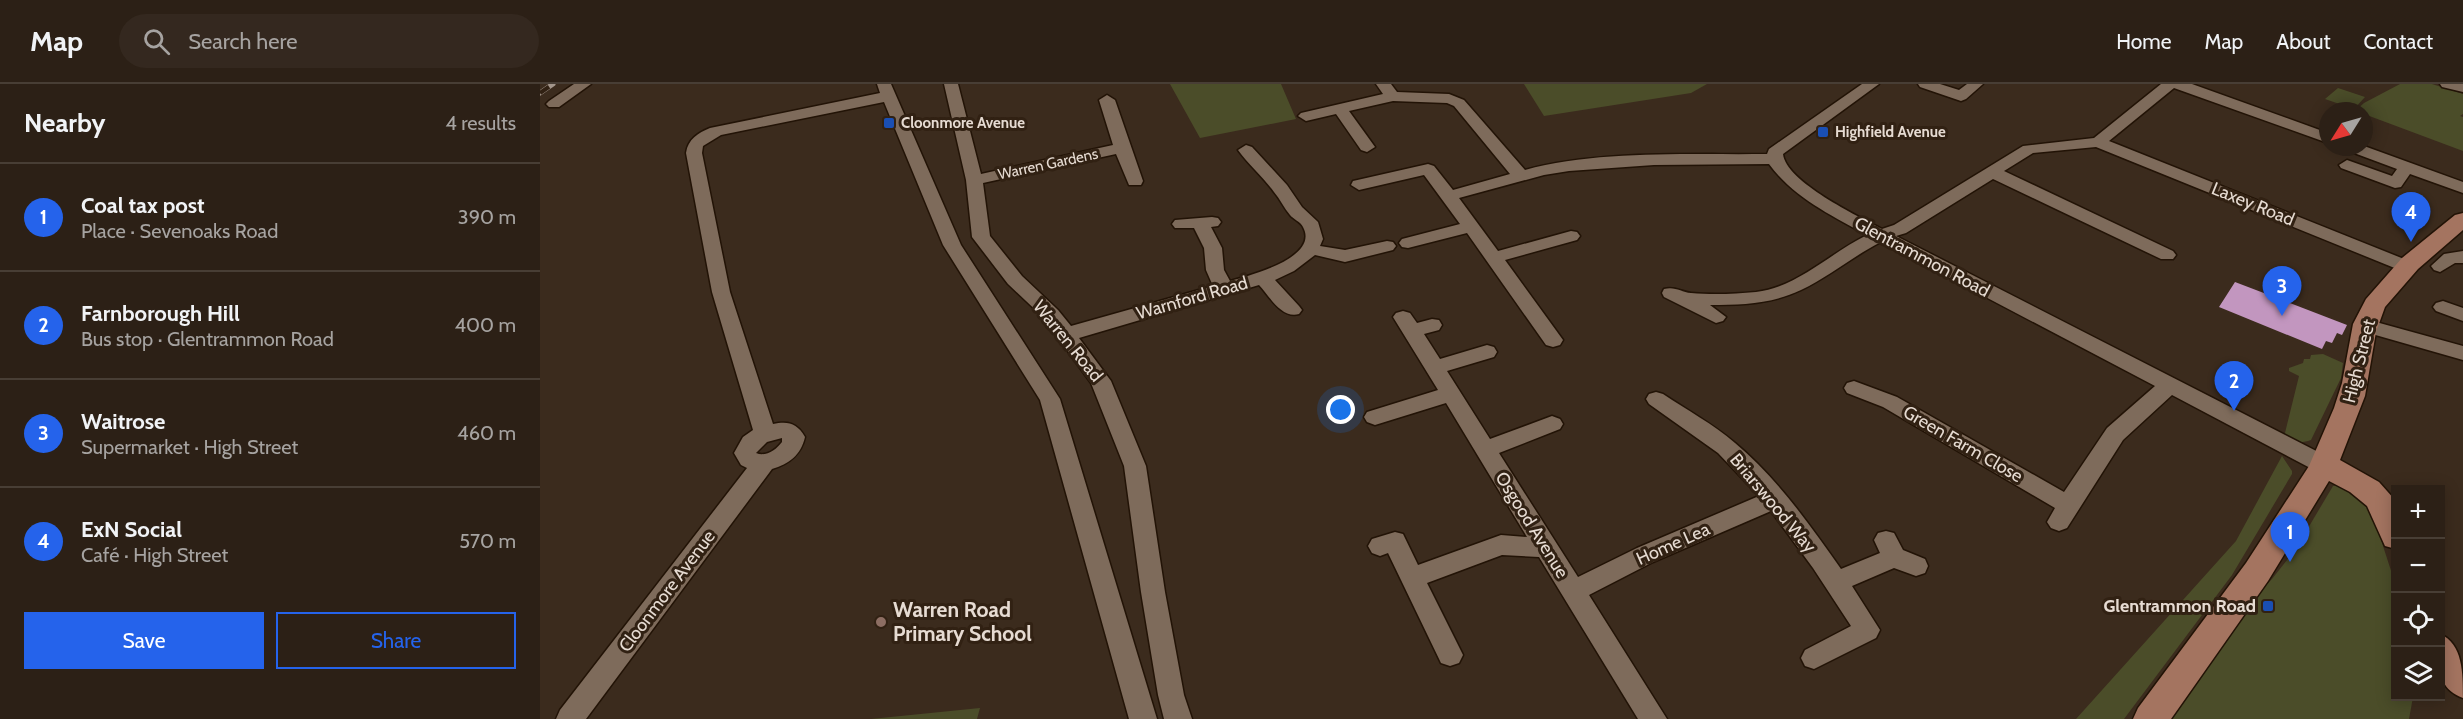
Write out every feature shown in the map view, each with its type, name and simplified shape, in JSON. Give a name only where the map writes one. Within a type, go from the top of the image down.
[{"type":"main road","name":"High Street","points":[[2150,719],[2267,558],[2330,453],[2350,400],[2365,325],[2374,305],[2408,267],[2458,229]]},
{"type":"main road","points":[[2322,464],[2359,483],[2380,500],[2391,521]]},
{"type":"main road","points":[[2445,656],[2463,683]]},
{"type":"street","points":[[554,104],[584,84]]},
{"type":"street","name":"Warren Road","points":[[951,84],[974,180],[981,237],[1015,280],[1051,314],[1101,381],[1136,466],[1153,592],[1171,695],[1178,719]]},
{"type":"street","points":[[1924,84],[1961,96],[1976,84]]},
{"type":"street","points":[[1716,317],[1679,296],[1761,297],[1778,293],[1878,234],[1899,229],[2029,150],[2098,142],[2170,84]]},
{"type":"street","points":[[2178,84],[2319,135]]},
{"type":"street","points":[[2448,84],[2463,88]]},
{"type":"street","points":[[1449,196],[1521,176],[1569,166],[1654,160],[1773,159],[1777,149],[1860,86]]},
{"type":"street","points":[[764,462],[750,461],[745,453],[751,442],[765,433],[721,292],[694,153],[695,145],[703,137],[723,129],[887,90],[952,245],[1050,399],[1143,719]]},
{"type":"street","points":[[1306,116],[1340,109],[1388,90],[1449,99],[1459,103],[1521,176]]},
{"type":"street","name":"Warren Gardens","points":[[1107,100],[1135,181]]},
{"type":"street","points":[[1340,109],[1367,147]]},
{"type":"street","name":"Laxey Road","points":[[2098,142],[2408,267]]},
{"type":"street","name":"Warren Gardens","points":[[974,180],[1122,148]]},
{"type":"street","points":[[1256,152],[1296,211],[1312,226],[1314,239],[1310,249],[1329,255],[1345,256],[1387,246]]},
{"type":"street","points":[[2373,155],[2463,188]]},
{"type":"street","name":"Glentrammon Road","points":[[1773,159],[1783,173],[1801,188],[1878,234],[2322,464]]},
{"type":"street","points":[[2347,165],[2395,183],[2407,167]]},
{"type":"street","points":[[1359,185],[1428,169],[1553,339]]},
{"type":"street","points":[[1992,172],[2162,250]]},
{"type":"street","points":[[1181,224],[1206,223],[1213,248],[1215,270],[1225,290]]},
{"type":"street","points":[[1408,243],[1469,227]]},
{"type":"street","points":[[1493,258],[1571,236]]},
{"type":"street","name":"Warnford Road","points":[[1067,335],[1090,326],[1263,278],[1301,259],[1310,249]]},
{"type":"street","points":[[2440,266],[2450,258],[2463,256]]},
{"type":"street","points":[[1263,278],[1289,306],[1305,295]]},
{"type":"street","points":[[2443,307],[2463,315]]},
{"type":"street","name":"Osgood Avenue","points":[[1416,324],[1435,368],[1653,719]]},
{"type":"street","points":[[2365,325],[2463,353]]},
{"type":"street","points":[[1435,368],[1487,352]]},
{"type":"street","name":"Green Farm Close","points":[[1854,388],[1890,402],[2063,514],[2122,426],[2170,385]]},
{"type":"street","points":[[1388,418],[1451,394]]},
{"type":"street","name":"Briarswood Way","points":[[1656,399],[1733,453],[1774,500],[1837,582],[1867,630],[1818,648]]},
{"type":"street","points":[[1486,449],[1552,424]]},
{"type":"street","name":"Cloonmore Avenue","points":[[570,719],[764,462],[780,457],[795,442],[792,433],[787,430],[765,433]]},
{"type":"street","name":"Home Lea","points":[[1574,591],[1646,555],[1774,500]]},
{"type":"street","points":[[1380,546],[1395,541],[1450,655]]},
{"type":"street","points":[[1412,578],[1501,545],[1547,548]]},
{"type":"street","points":[[1837,582],[1899,554]]},
{"type":"green space","points":[[1170,84],[1281,84],[1296,119],[1200,138]]},
{"type":"green space","points":[[1524,84],[1707,84],[1691,93],[1544,116]]},
{"type":"green space","points":[[2400,84],[2432,84],[2463,94],[2463,114],[2460,116],[2463,117],[2463,151],[2373,117],[2373,102],[2366,102]]},
{"type":"green space","points":[[2338,88],[2365,97],[2360,102],[2334,102],[2325,99]]},
{"type":"green space","points":[[2323,354],[2343,363],[2341,378],[2311,440],[2300,442],[2291,440],[2284,437],[2299,376],[2289,371],[2289,368],[2303,363],[2304,359],[2310,359],[2311,355]]},
{"type":"green space","points":[[2282,456],[2292,474],[2232,575],[2124,719],[2076,719],[2236,541]]},
{"type":"green space","points":[[2338,485],[2363,499],[2372,512],[2391,571],[2391,701],[2412,701],[2409,719],[2166,719],[2246,605],[2272,579],[2295,550],[2333,486]]},
{"type":"green space","points":[[980,708],[977,719],[871,719]]},
{"type":"building","points":[[2235,282],[2347,325],[2342,335],[2337,333],[2332,343],[2326,341],[2322,349],[2219,307]]},
{"type":"railway","points":[[540,93],[553,84]]},
{"type":"place","name":"Cloonmore Avenue","points":[[889,123]]},
{"type":"place","name":"Highfield Avenue","points":[[1823,132]]},
{"type":"place","name":"ExN Social","points":[[2411,242]]},
{"type":"place","name":"Waitrose","points":[[2282,316]]},
{"type":"place","name":"Farnborough Hill","points":[[2234,411]]},
{"type":"place","name":"Coal tax post","points":[[2290,562]]},
{"type":"place","name":"Glentrammon Road","points":[[2268,606]]},
{"type":"place","name":"Warren Road Primary School","points":[[881,622]]}]
